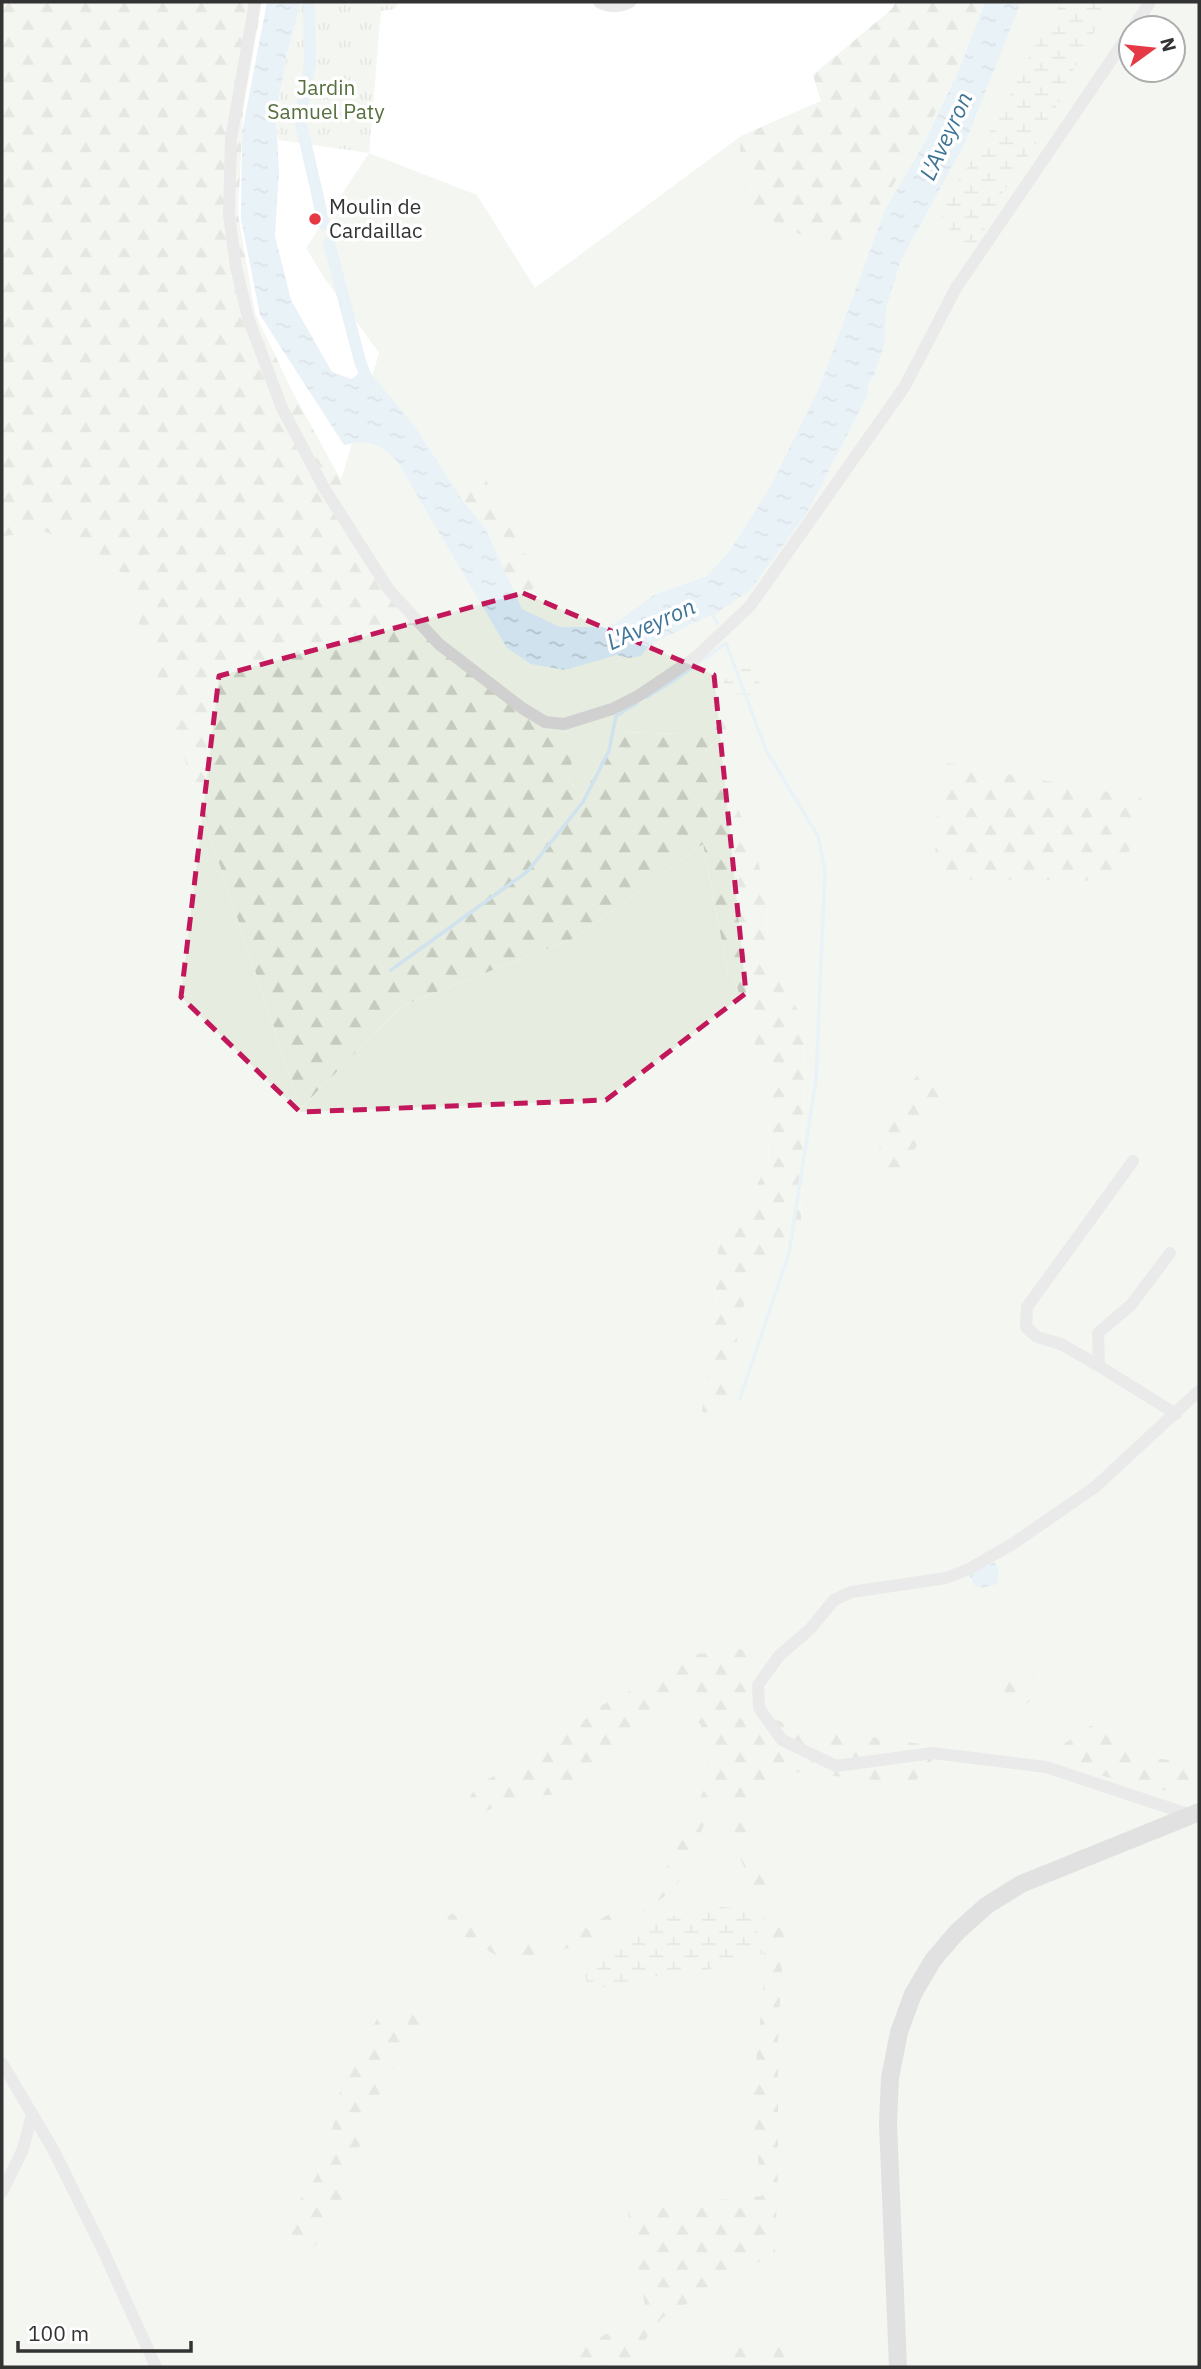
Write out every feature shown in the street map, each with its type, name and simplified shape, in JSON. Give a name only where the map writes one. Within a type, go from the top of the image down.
[{"type":"street","points":[[255,2],[231,139],[229,215],[236,267],[248,318],[282,408],[324,488],[389,590],[439,644],[512,701],[545,722],[564,724],[612,709],[638,696],[696,657],[750,606],[905,386],[956,288],[1117,51]]},
{"type":"street","points":[[599,2],[606,6],[630,2]]},
{"type":"street","points":[[1133,1161],[1027,1307],[1026,1327],[1037,1337],[1061,1344],[1177,1413]]},
{"type":"street","points":[[1099,1366],[1098,1333],[1131,1306],[1170,1253]]},
{"type":"street","points":[[1195,1814],[1046,1767],[933,1753],[836,1766],[782,1740],[759,1708],[758,1685],[779,1656],[810,1629],[835,1600],[851,1591],[946,1578],[970,1569],[1014,1544],[1095,1487],[1199,1391]]},
{"type":"street","points":[[898,2367],[888,2123],[890,2078],[896,2044],[913,1994],[933,1960],[957,1932],[986,1906],[1021,1884],[1195,1814]]},
{"type":"street","points":[[2,2063],[54,2151],[156,2367]]},
{"type":"street","points":[[2,2192],[23,2149],[32,2114]]},
{"type":"highlighted area","points":[[523,593],[714,675],[746,993],[606,1100],[300,1112],[181,997],[219,676]]},
{"type":"green space","points":[[2,2],[262,2],[243,112],[238,214],[255,313],[292,391],[341,480],[374,578],[443,654],[557,730],[576,735],[569,780],[582,796],[618,732],[682,734],[734,715],[724,733],[705,752],[723,778],[752,839],[767,896],[766,946],[805,1025],[801,1230],[756,1262],[740,1319],[726,1417],[701,1421],[715,1308],[719,1232],[742,1214],[768,1163],[771,1096],[734,977],[728,973],[703,844],[575,938],[403,1005],[301,1108],[122,573],[47,532],[2,536]]},
{"type":"green space","name":"Jardin Samuel Paty","points":[[301,2],[398,2],[395,9],[381,11],[369,153],[278,140],[281,88]]},
{"type":"green space","points":[[896,2],[1199,2],[1199,2367],[2,2367],[2,533],[52,526],[122,573],[301,1108],[403,1005],[575,938],[703,844],[728,973],[734,977],[771,1096],[768,1163],[742,1214],[719,1232],[715,1308],[740,1319],[756,1262],[801,1230],[805,1026],[766,946],[767,896],[723,778],[705,752],[724,733],[733,716],[682,734],[618,732],[582,796],[569,780],[575,735],[557,730],[443,654],[374,578],[341,480],[379,353],[306,248],[369,153],[477,195],[535,288],[741,136],[821,101],[813,75],[892,9]]},
{"type":"green space","points":[[896,2],[982,2],[943,96],[890,189],[849,249],[805,237],[757,213],[739,171],[741,136],[821,101],[813,75],[892,9]]},
{"type":"green space","points":[[1062,2],[1111,2],[1072,73],[1047,127],[1003,192],[981,237],[972,246],[956,242],[941,215],[944,205],[977,154],[1040,37]]},
{"type":"green space","points":[[485,478],[539,582],[519,603],[485,528],[454,487]]},
{"type":"green space","points":[[755,662],[762,695],[726,694],[723,681]]},
{"type":"green space","points":[[940,762],[1142,798],[1122,881],[934,879]]},
{"type":"green space","points":[[931,1064],[947,1086],[898,1178],[875,1159],[907,1085]]},
{"type":"green space","points":[[750,1648],[754,1709],[788,1725],[942,1747],[913,1784],[785,1771],[749,1793],[750,1838],[784,1929],[778,2038],[775,2253],[662,2318],[624,2367],[533,2367],[647,2316],[627,2208],[762,2196],[752,2101],[763,1995],[764,1915],[737,1850],[730,1805],[722,1796],[704,1825],[676,1888],[592,1943],[507,1962],[459,1933],[447,1918],[452,1913],[484,1938],[501,1944],[546,1942],[587,1927],[634,1900],[671,1862],[708,1781],[705,1733],[678,1685],[649,1709],[623,1736],[576,1794],[520,1796],[480,1814],[467,1801],[479,1784],[557,1743],[602,1705],[628,1692],[673,1657]]},
{"type":"green space","points":[[1063,1656],[1069,1664],[1025,1706],[996,1686],[1004,1678],[1031,1678],[1040,1665]]},
{"type":"green space","points":[[1090,1726],[1102,1726],[1129,1753],[1190,1764],[1199,1762],[1199,1792],[1171,1792],[1094,1774],[1051,1753]]},
{"type":"green space","points":[[721,1907],[752,1910],[762,1954],[706,1970],[632,1980],[587,1992],[585,1964],[618,1943],[665,1918]]},
{"type":"green space","points":[[426,2000],[417,2034],[385,2080],[335,2220],[311,2251],[285,2264],[282,2225],[315,2179],[329,2145],[343,2078],[379,2016]]},
{"type":"green space","points":[[789,2334],[801,2367],[710,2367],[746,2344]]},
{"type":"water","name":"L'Aveyron","points":[[267,2],[301,2],[287,54],[276,114],[279,172],[275,236],[291,300],[332,372],[352,379],[359,373],[370,372],[415,427],[463,501],[485,528],[522,609],[560,627],[610,627],[654,595],[707,576],[730,551],[771,486],[820,386],[885,210],[924,144],[959,70],[985,2],[1021,2],[965,143],[901,260],[886,308],[885,342],[874,376],[868,384],[867,396],[807,513],[750,590],[717,613],[650,645],[641,656],[629,658],[617,655],[565,670],[531,664],[507,648],[397,461],[374,444],[361,442],[344,445],[260,315],[241,219],[242,132]]},
{"type":"water","points":[[995,1562],[999,1571],[997,1584],[982,1588],[975,1586],[969,1575]]},
{"type":"waterway","points":[[309,2],[310,64],[300,119],[324,224]]},
{"type":"waterway","points":[[329,243],[369,386]]},
{"type":"waterway","points":[[712,613],[717,623]]},
{"type":"waterway","points":[[647,697],[726,643],[766,750],[818,836],[825,870],[816,1080],[789,1253],[740,1398]]},
{"type":"waterway","points":[[391,970],[528,871],[583,802],[609,751],[616,716],[637,703]]},
{"type":"place","name":"Moulin de Cardaillac","points":[[315,219]]}]
